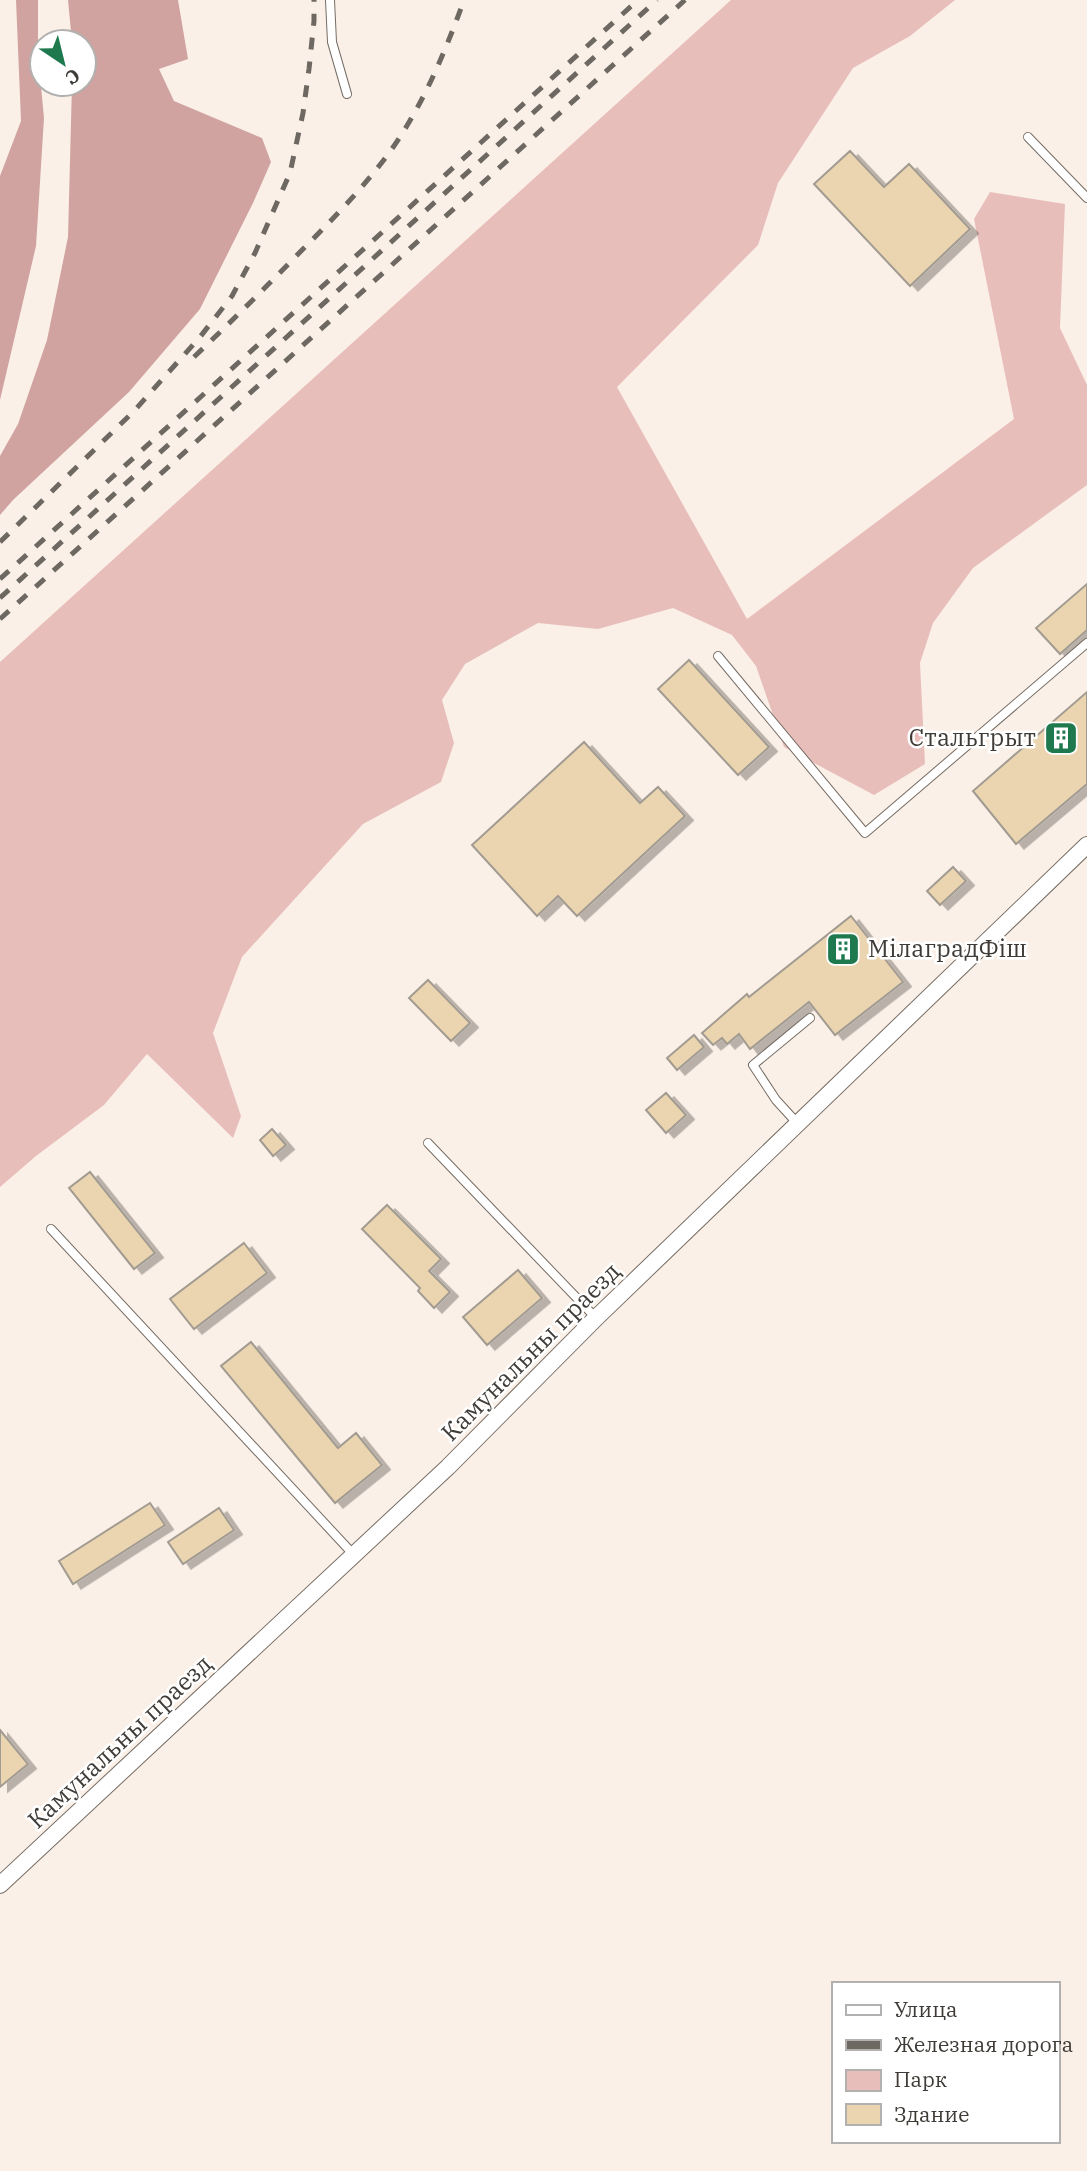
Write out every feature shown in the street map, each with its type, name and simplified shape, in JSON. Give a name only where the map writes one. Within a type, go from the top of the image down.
[{"type":"street","name":"Камунальны праезд","points":[[0,1885],[448,1467],[596,1318],[1087,845]]},
{"type":"lane","points":[[330,0],[332,42],[347,94]]},
{"type":"lane","points":[[1028,136],[1087,198]]},
{"type":"lane","points":[[718,656],[865,833],[1087,643]]},
{"type":"lane","points":[[798,1124],[776,1100],[753,1065],[810,1018]]},
{"type":"lane","points":[[428,1143],[596,1318]]},
{"type":"lane","points":[[51,1229],[353,1554]]},
{"type":"green space","points":[[731,0],[955,0],[910,36],[853,68],[778,183],[758,245],[617,387],[747,619],[1014,419],[974,219],[990,192],[1065,204],[1060,328],[1087,385],[1087,485],[973,568],[933,623],[920,663],[925,764],[874,795],[784,747],[756,666],[732,635],[673,608],[598,629],[538,623],[465,664],[442,700],[454,743],[441,782],[363,824],[242,957],[213,1033],[241,1116],[233,1138],[147,1054],[104,1105],[0,1187],[0,662]]},
{"type":"shaded area","points":[[16,0],[38,0],[38,28],[28,28],[28,98],[42,98],[44,118],[36,246],[0,400],[0,176],[21,121]]},
{"type":"shaded area","points":[[68,0],[178,0],[188,59],[159,69],[174,101],[262,138],[271,162],[200,309],[129,392],[0,515],[0,456],[18,424],[47,340],[68,237],[72,98],[98,98],[98,28],[71,28]]},
{"type":"building","points":[[850,151],[884,187],[909,164],[970,229],[910,286],[814,184]]},
{"type":"building","points":[[1087,584],[1087,630],[1060,654],[1036,628]]},
{"type":"building","points":[[689,660],[769,747],[738,775],[658,689]]},
{"type":"building","name":"Стальгрыт","points":[[1087,692],[1087,784],[1016,844],[973,791]]},
{"type":"building","points":[[584,742],[640,803],[658,787],[685,816],[577,916],[558,896],[537,916],[472,845]]},
{"type":"building","points":[[953,867],[966,881],[940,905],[927,891]]},
{"type":"building","name":"МілаградФіш","points":[[851,916],[903,982],[835,1035],[809,1002],[750,1049],[739,1034],[727,1044],[722,1038],[713,1045],[702,1033],[747,994],[749,997]]},
{"type":"building","points":[[428,980],[470,1023],[451,1041],[409,998]]},
{"type":"building","points":[[694,1035],[704,1047],[677,1070],[667,1058]]},
{"type":"building","points":[[666,1093],[686,1115],[666,1133],[646,1110]]},
{"type":"building","points":[[272,1129],[286,1145],[273,1156],[260,1140]]},
{"type":"building","points":[[90,1172],[155,1253],[134,1269],[69,1188]]},
{"type":"building","points":[[387,1205],[441,1259],[429,1271],[450,1292],[434,1308],[418,1291],[420,1288],[362,1229]]},
{"type":"building","points":[[244,1243],[267,1273],[194,1329],[170,1299]]},
{"type":"building","points":[[518,1270],[542,1298],[487,1345],[463,1317]]},
{"type":"building","points":[[251,1342],[338,1448],[356,1433],[382,1465],[335,1503],[221,1366]]},
{"type":"building","points":[[150,1503],[165,1525],[73,1584],[59,1561]]},
{"type":"building","points":[[219,1508],[234,1530],[183,1564],[168,1542]]},
{"type":"building","points":[[0,1730],[28,1764],[0,1787]]},
{"type":"railway","points":[[0,542],[134,411],[200,337],[232,296],[255,253],[290,173],[303,113],[314,0]]},
{"type":"railway","points":[[194,357],[326,226],[386,157],[431,82],[464,0]]},
{"type":"railway","points":[[0,579],[638,0]]},
{"type":"railway","points":[[0,598],[657,0]]},
{"type":"railway","points":[[0,619],[685,0]]},
{"type":"place","name":"Стальгрыт","points":[[1061,738]]},
{"type":"place","name":"МілаградФіш","points":[[843,949]]}]
